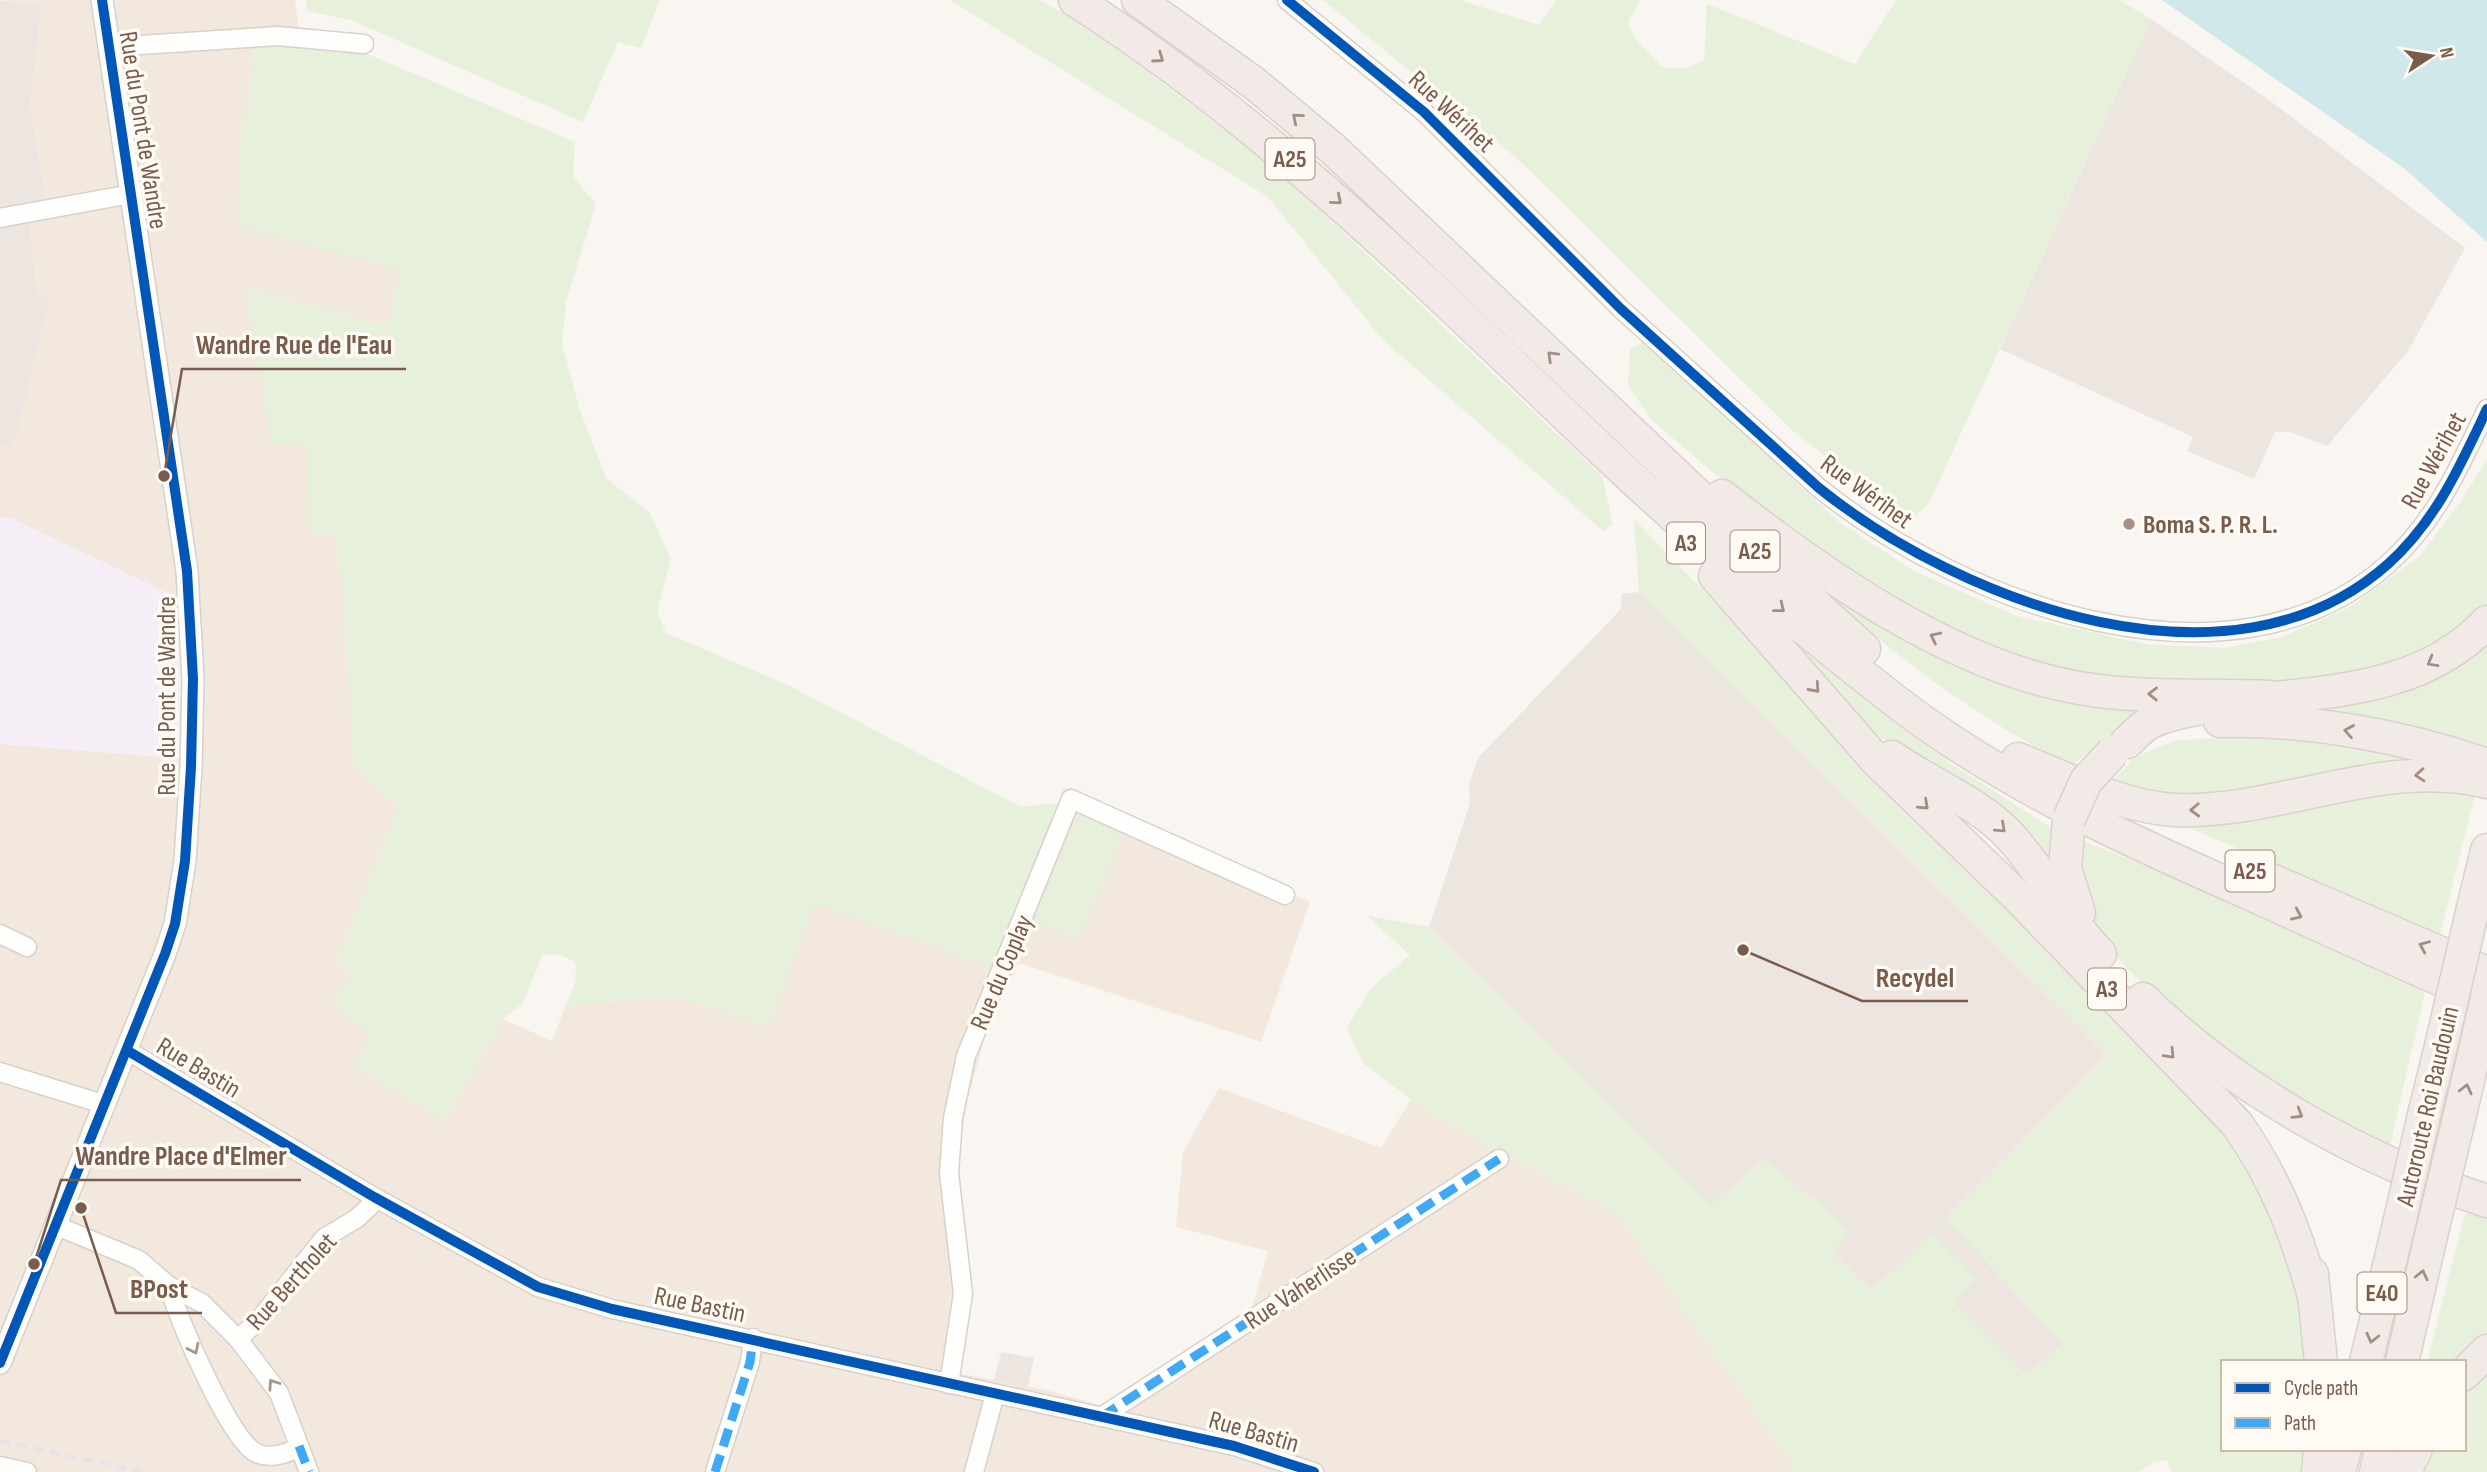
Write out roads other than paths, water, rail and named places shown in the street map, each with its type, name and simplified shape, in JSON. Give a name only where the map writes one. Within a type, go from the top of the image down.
[{"type":"highway","name":"A25","points":[[1075,0],[1185,75],[1271,143],[1383,240],[1635,481],[1752,586],[1885,693],[1947,738],[2013,780],[2092,824],[2487,999]]},
{"type":"highway","name":"A25","points":[[1138,0],[1254,83],[1334,149],[1851,638],[1954,718],[2102,808],[2487,973]]},
{"type":"highway","name":"A3","points":[[1633,434],[1875,604],[1966,652],[2023,673],[2078,688],[2142,694],[2270,697]]},
{"type":"highway","name":"A3","points":[[1635,481],[1695,554],[1844,720],[1876,760],[2021,900],[2237,1124],[2263,1163],[2286,1209],[2314,1296]]},
{"type":"highway","name":"A3","points":[[2120,975],[2090,934],[2067,880],[2064,849],[2069,819],[2079,791],[2093,771],[2149,722],[2196,709],[2270,697],[2362,688],[2406,675],[2456,648],[2487,622]]},
{"type":"highway","name":"A3","points":[[1844,720],[1895,759],[1976,808],[2007,833],[2082,935],[2150,1006],[2202,1048],[2262,1091],[2385,1163],[2487,1201]]},
{"type":"highway","name":"A3","points":[[2120,747],[2153,731],[2184,725],[2218,721],[2270,721],[2386,738],[2487,765]]},
{"type":"highway","points":[[2018,759],[2122,800],[2178,810],[2218,808],[2419,774],[2459,776],[2487,782]]},
{"type":"highway","name":"Autoroute Roi Baudouin","points":[[2366,1360],[2487,850]]},
{"type":"highway","name":"Autoroute Roi Baudouin","points":[[2402,1360],[2487,999]]},
{"type":"highway","name":"A3","points":[[2202,1048],[2252,1107],[2278,1153],[2308,1249],[2321,1360]]},
{"type":"highway","name":"A3","points":[[2334,1135],[2487,1184]]},
{"type":"highway","points":[[2466,1372],[2487,1351]]},
{"type":"highway","points":[[2318,1472],[2320,1451]]},
{"type":"highway","points":[[2339,1472],[2344,1451]]},
{"type":"highway","points":[[2376,1472],[2381,1451]]},
{"type":"highway","points":[[2405,1472],[2415,1451]]},
{"type":"street","name":"Rue du Pont de Wandre","points":[[0,1363],[128,1051],[175,924],[186,861],[193,679],[187,571],[102,0]]},
{"type":"street","name":"Rue Wérihet","points":[[1287,0],[1424,112],[1621,309],[1819,488],[1846,510],[1905,547],[1965,579],[2069,613],[2148,628],[2226,631],[2298,618],[2360,586],[2411,541],[2449,490],[2487,409]]},
{"type":"street","points":[[108,47],[278,36],[364,44]]},
{"type":"street","points":[[0,218],[131,194]]},
{"type":"street","name":"Rue du Coplay","points":[[949,1384],[962,1294],[949,1173],[953,1118],[965,1056],[1071,799],[1285,895]]},
{"type":"street","points":[[0,934],[27,947]]},
{"type":"street","name":"Rue Bastin","points":[[128,1051],[374,1197],[538,1287],[612,1309],[1234,1446],[1314,1472]]},
{"type":"street","points":[[0,1072],[106,1105]]},
{"type":"street","name":"Rue Vaherlisse","points":[[1101,1417],[1499,1159]]},
{"type":"street","name":"Rue Bertholet","points":[[238,1339],[260,1320],[324,1238],[356,1219],[370,1206],[374,1197]]},
{"type":"street","points":[[57,1226],[139,1260],[169,1286],[202,1303],[238,1339],[279,1393],[309,1472]]},
{"type":"street","points":[[169,1286],[174,1307],[230,1422],[250,1449],[259,1454],[277,1455],[290,1453],[299,1446]]},
{"type":"street","points":[[715,1472],[750,1362],[753,1338]]},
{"type":"street","points":[[974,1472],[995,1394]]},
{"type":"street","points":[[0,1466],[27,1472]]},
{"type":"water","points":[[2162,0],[2487,0],[2487,242],[2405,169]]},
{"type":"railway","points":[[0,1441],[143,1472]]},
{"type":"place","name":"Wandre Rue de l'Eau","points":[[164,476]]},
{"type":"place","name":"Boma S. P. R. L.","points":[[2129,524]]},
{"type":"place","name":"Recydel","points":[[1743,950]]},
{"type":"place","name":"BPost","points":[[81,1208]]},
{"type":"place","name":"Wandre Place d'Elmer","points":[[34,1264]]}]
